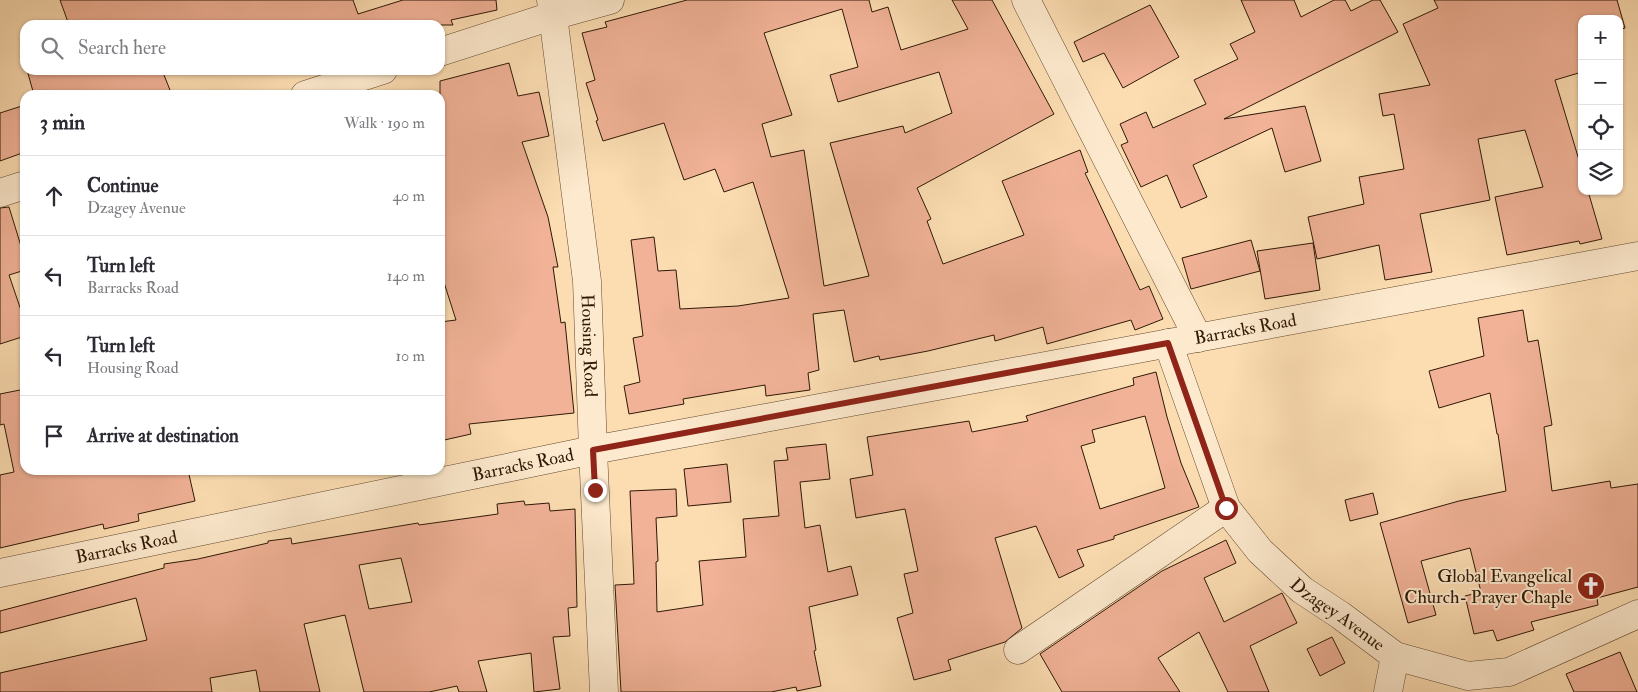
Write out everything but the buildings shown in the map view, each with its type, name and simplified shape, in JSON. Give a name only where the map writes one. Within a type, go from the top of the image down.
[{"type":"street","points":[[445,50],[551,8],[610,0]]},
{"type":"street","points":[[1026,0],[1198,338]]},
{"type":"street","name":"Housing Road","points":[[551,8],[587,281],[604,692]]},
{"type":"street","points":[[321,90],[367,75]]},
{"type":"street","points":[[0,193],[20,187]]},
{"type":"street","name":"Barracks Road","points":[[0,573],[593,450],[1638,256]]},
{"type":"street","name":"Dzagey Avenue","points":[[1168,343],[1226,508],[1260,551],[1302,590],[1340,615],[1395,656],[1468,676],[1509,672],[1638,614]]},
{"type":"street","points":[[1018,650],[1226,508]]},
{"type":"street","points":[[1388,692],[1395,656]]},
{"type":"place","name":"Global Evangelical Church- Prayer Chaple","points":[[1591,586]]},
{"type":"route","points":[[595,490],[593,450],[1168,343],[1226,508]]}]
